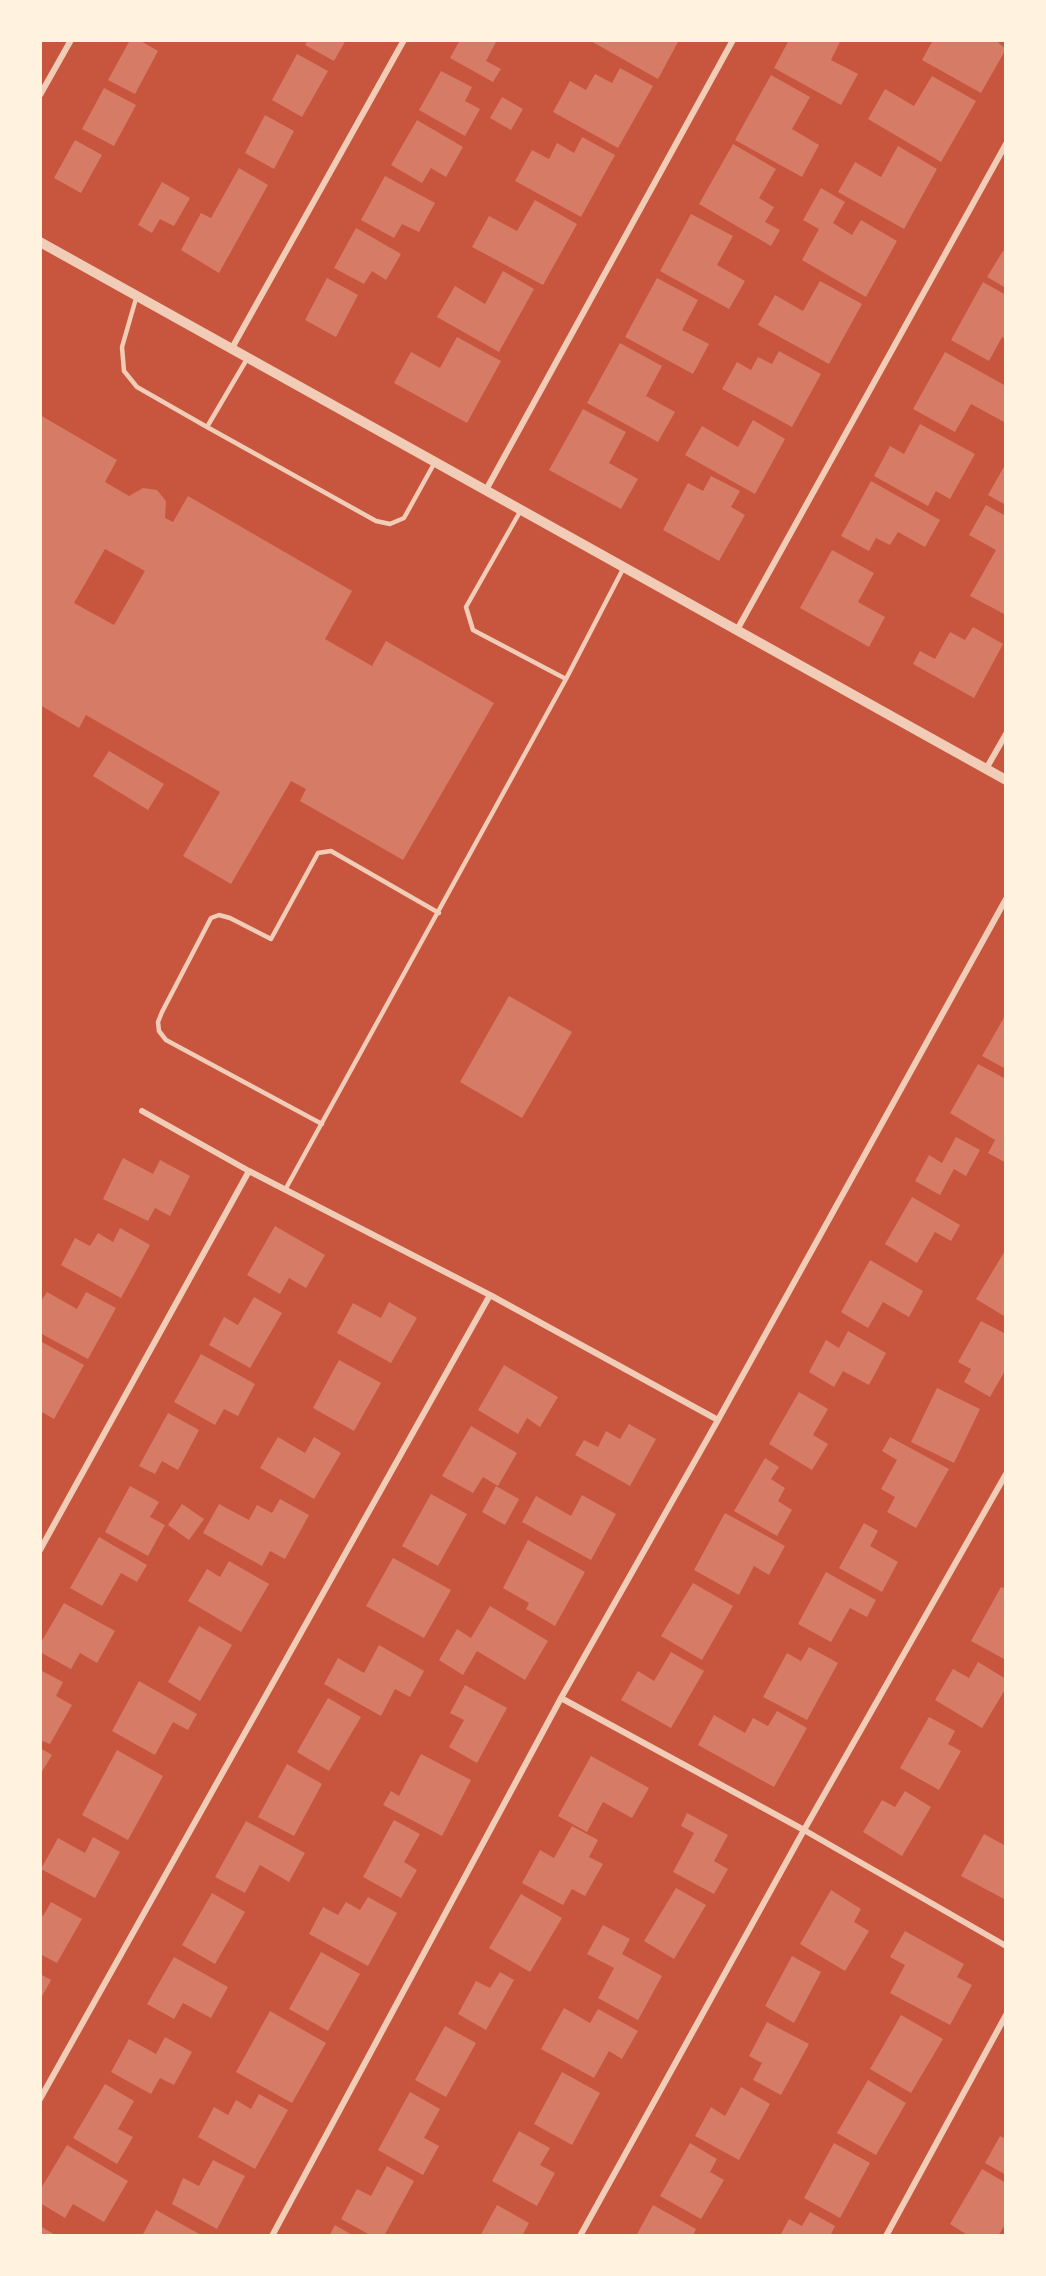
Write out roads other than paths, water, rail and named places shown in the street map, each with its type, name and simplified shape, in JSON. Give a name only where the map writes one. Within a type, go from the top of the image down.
[{"type":"street","points":[[40,95],[71,40]]},
{"type":"street","points":[[232,348],[404,40]]},
{"type":"street","points":[[486,490],[733,40]]},
{"type":"street","points":[[737,630],[1005,144]]},
{"type":"street","points":[[40,242],[1005,780]]},
{"type":"street","points":[[986,769],[1005,734]]},
{"type":"street","points":[[273,2235],[561,1698],[718,1420],[1005,899]]},
{"type":"street","points":[[142,1111],[249,1171],[490,1295],[718,1420]]},
{"type":"street","points":[[40,1550],[249,1171]]},
{"type":"street","points":[[40,2099],[490,1295]]},
{"type":"street","points":[[580,2235],[804,1830],[1005,1474]]},
{"type":"street","points":[[561,1698],[804,1830],[1005,1946]]},
{"type":"street","points":[[886,2235],[1005,2015]]},
{"type":"lane","points":[[137,296],[122,347],[124,371],[137,387],[207,427],[376,521],[390,524],[404,518],[435,462]]},
{"type":"lane","points":[[207,427],[248,357]]},
{"type":"lane","points":[[521,510],[466,607],[467,617],[473,630],[566,679]]},
{"type":"lane","points":[[285,1190],[439,913],[624,567]]},
{"type":"lane","points":[[322,1124],[166,1040],[159,1031],[158,1022],[162,1012],[211,918],[219,915],[230,918],[271,939],[318,853],[331,851],[439,913]]}]
